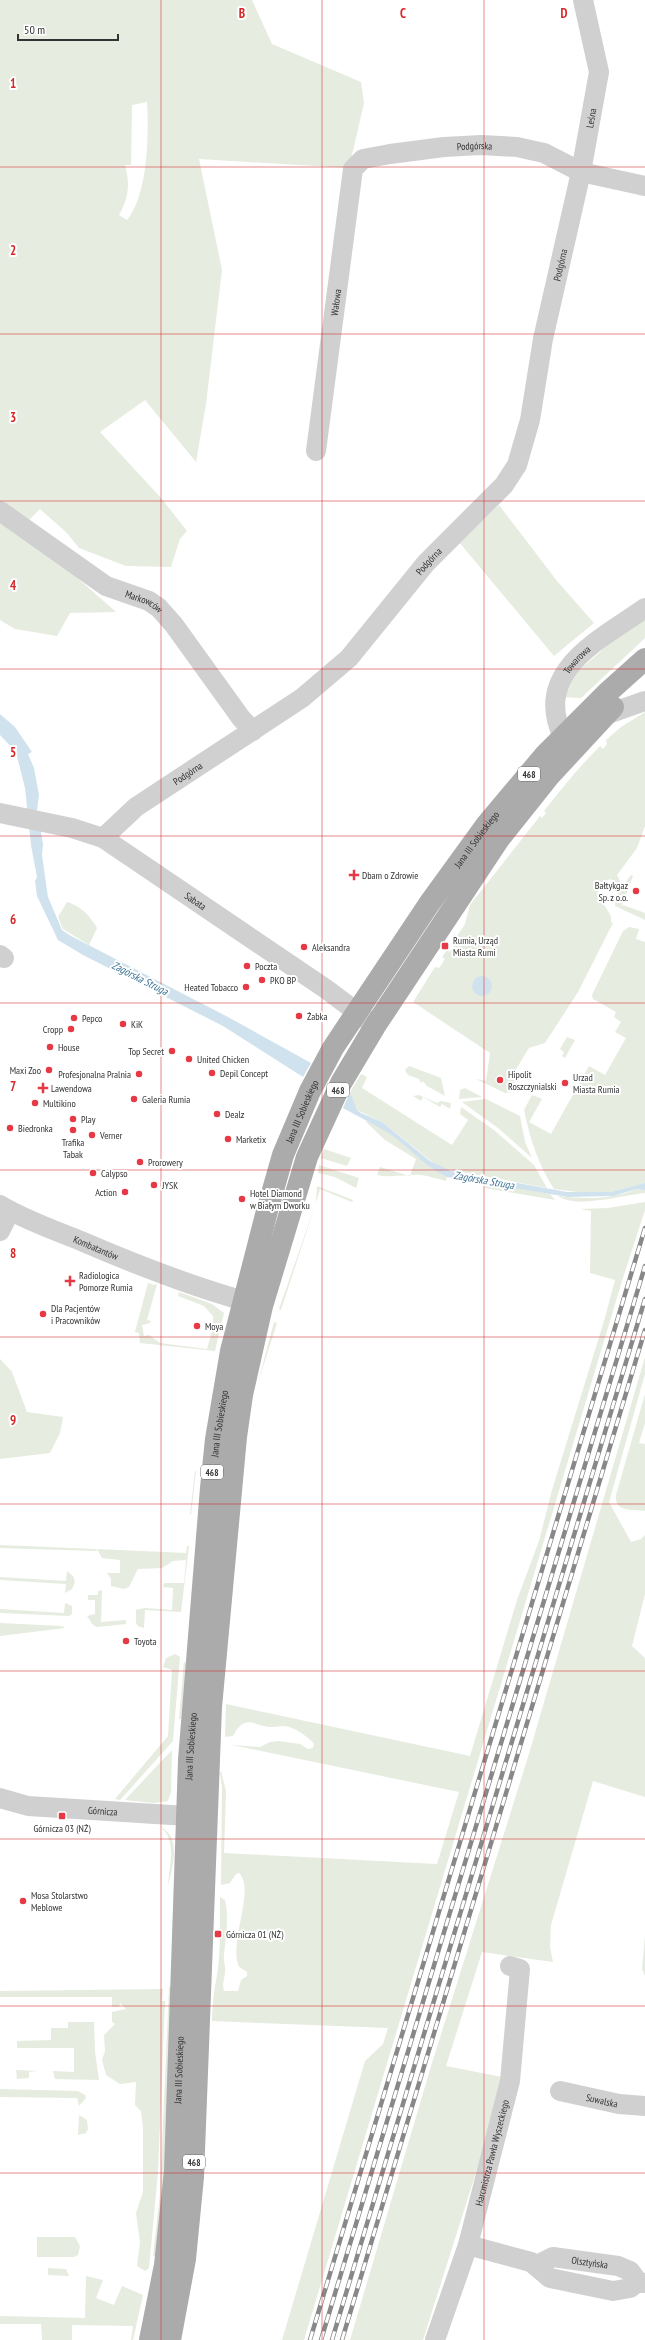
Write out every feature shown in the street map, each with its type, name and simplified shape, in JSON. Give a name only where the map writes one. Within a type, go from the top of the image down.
[{"type":"main road","name":"Jana III Sobieskiego","points":[[253,1303],[269,1204],[297,1119],[333,1048],[471,844],[506,800],[563,737],[645,659]]},
{"type":"main road","name":"Jana III Sobieskiego","points":[[170,2340],[185,2259],[194,2177],[197,1646],[210,1488],[222,1396],[253,1303],[316,1135],[341,1084],[375,1026],[524,806],[605,715],[645,677]]},
{"type":"main road","name":"Jana III Sobieskiego","points":[[150,2340],[165,2265],[175,2171],[197,1817]]},
{"type":"street","name":"Leśna","points":[[581,172],[599,72],[583,0]]},
{"type":"street","name":"Podgórska","points":[[363,158],[444,146],[481,145],[517,147],[544,153],[581,172]]},
{"type":"street","name":"Wałowa","points":[[316,451],[352,169],[363,158]]},
{"type":"street","points":[[581,172],[645,186]]},
{"type":"street","name":"Podgórna","points":[[103,838],[136,807],[302,698],[349,658],[426,563],[504,485],[517,465],[530,420],[543,338],[581,172]]},
{"type":"street","name":"Markowców","points":[[0,511],[106,586],[149,601],[159,608],[174,625],[241,718],[253,731]]},
{"type":"street","name":"Towarowa","points":[[563,737],[557,725],[554,701],[561,677],[572,663],[588,649],[645,608]]},
{"type":"street","points":[[605,715],[645,701]]},
{"type":"street","name":"Sabata","points":[[0,813],[72,828],[103,838],[357,1012],[375,1026]]},
{"type":"street","points":[[0,1231],[5,1208]]},
{"type":"street","name":"Kombatantów","points":[[5,1208],[159,1274],[201,1289],[253,1303]]},
{"type":"street","name":"Górnicza","points":[[0,1798],[28,1806],[197,1817]]},
{"type":"street","name":"Harcmistrza Pawła Wyszeckiego","points":[[435,2340],[468,2245],[510,2081],[520,1969],[510,1966]]},
{"type":"street","name":"Suwalska","points":[[560,2090],[619,2104],[645,2106]]},
{"type":"street","points":[[468,2245],[536,2265],[550,2278],[613,2290],[630,2288],[642,2282]]},
{"type":"shaded area","points":[[0,0],[252,0],[272,44],[361,82],[364,103],[349,168],[199,159],[222,270],[206,404],[196,462],[145,400],[100,432],[162,499],[187,531],[180,539],[171,567],[126,566],[79,548],[67,533],[40,509],[26,523],[0,504]],"holes":[[[147,102],[148,130],[146,164],[139,196],[134,209],[127,220],[119,215],[125,202],[128,190],[128,178],[125,165],[131,165],[132,105]]]},
{"type":"shaded area","points":[[499,505],[557,581],[594,623],[554,656],[459,542]]},
{"type":"shaded area","points":[[0,519],[74,575],[116,612],[70,613],[57,636],[15,629],[0,620]]},
{"type":"shaded area","points":[[645,618],[645,638],[581,698],[561,697],[568,680],[607,646]]},
{"type":"shaded area","points":[[645,712],[645,826],[637,848],[617,875],[620,881],[615,887],[611,879],[605,881],[597,893],[611,916],[611,922],[613,923],[578,992],[545,1043],[529,1048],[513,1074],[515,1089],[512,1092],[505,1093],[476,1079],[486,1081],[490,1053],[413,1002],[435,967],[439,968],[445,959],[442,957],[447,950],[450,952],[457,941],[455,939],[465,924],[470,905],[540,816],[542,818],[546,813],[544,811],[551,802],[578,769],[600,746],[603,749],[607,744],[606,740],[621,727]]},
{"type":"shaded area","points":[[631,875],[633,876],[621,908],[623,905],[645,913],[645,920],[615,906],[616,896]]},
{"type":"shaded area","points":[[67,902],[77,906],[85,912],[97,928],[89,945],[63,929],[58,917]]},
{"type":"shaded area","points":[[629,927],[639,929],[636,939],[645,942],[645,1183],[611,1192],[577,1192],[554,1189],[543,1170],[535,1151],[524,1110],[532,1095],[542,1099],[529,1122],[551,1134],[589,1066],[605,1075],[626,1038],[615,1032],[621,1022],[614,1017],[616,1012],[593,999],[592,995],[623,931]]},
{"type":"shaded area","points":[[567,1037],[575,1040],[565,1058],[562,1056],[564,1052],[560,1049]]},
{"type":"shaded area","points":[[409,1066],[441,1078],[445,1096],[427,1086],[423,1081],[421,1083],[419,1079],[408,1075],[405,1070]]},
{"type":"shaded area","points":[[361,1074],[367,1077],[362,1088],[452,1145],[468,1120],[460,1114],[461,1107],[494,1130],[534,1165],[547,1188],[440,1168],[382,1122],[357,1110],[352,1096],[349,1094]]},
{"type":"shaded area","points":[[465,1088],[482,1097],[459,1099],[460,1090]]},
{"type":"shaded area","points":[[419,1095],[437,1103],[441,1101],[451,1103],[450,1109],[442,1104],[440,1107],[423,1097],[421,1101],[413,1096]]},
{"type":"shaded area","points":[[486,1099],[520,1116],[525,1142],[532,1158],[498,1128],[462,1102]]},
{"type":"shaded area","points":[[365,1121],[388,1131],[426,1164],[447,1177],[446,1181],[424,1175],[410,1175],[416,1159],[385,1140]]},
{"type":"shaded area","points":[[324,1149],[351,1158],[347,1166],[321,1158]]},
{"type":"shaded area","points":[[319,1165],[359,1178],[356,1188],[335,1177],[318,1173]]},
{"type":"shaded area","points":[[380,1167],[407,1175],[388,1176],[377,1175]]},
{"type":"shaded area","points":[[485,1182],[550,1194],[555,1200],[484,1188]]},
{"type":"shaded area","points":[[317,1186],[353,1200],[352,1202],[320,1189],[316,1203]]},
{"type":"shaded area","points":[[636,1189],[645,1190],[645,1193],[588,1201],[566,1200],[558,1196],[598,1198],[627,1193]]},
{"type":"shaded area","points":[[645,1202],[645,1210],[622,1281],[304,2340],[282,2340],[365,2061],[383,2044],[388,2028],[212,2021],[213,1998],[219,1956],[220,1897],[225,1900],[227,1913],[224,1956],[224,1991],[238,1991],[241,1980],[247,1976],[247,1972],[239,1967],[237,1957],[237,1944],[245,1891],[243,1881],[239,1873],[236,1874],[230,1883],[221,1885],[222,1787],[220,1773],[221,1771],[226,1791],[224,1853],[437,1864],[459,1792],[232,1745],[260,1747],[270,1742],[279,1741],[300,1744],[308,1749],[313,1748],[314,1744],[304,1735],[291,1727],[273,1727],[251,1722],[242,1724],[233,1736],[225,1737],[226,1704],[470,1756],[517,1600],[539,1541],[552,1490],[604,1321],[615,1280],[590,1273],[591,1211],[580,1209],[608,1208]]},
{"type":"shaded area","points":[[316,1203],[281,1310],[279,1309]]},
{"type":"shaded area","points":[[148,1283],[154,1285],[157,1284],[147,1320],[151,1321],[150,1323],[142,1325],[144,1336],[149,1335],[160,1343],[207,1349],[213,1328],[213,1316],[204,1306],[178,1296],[179,1292],[212,1304],[224,1313],[215,1351],[140,1343],[139,1333],[135,1332]]},
{"type":"shaded area","points":[[274,1322],[277,1323],[258,1383]]},
{"type":"shaded area","points":[[645,1357],[645,1374],[609,1502],[631,1542],[641,1539],[645,1535],[645,1594],[632,1646],[645,1658],[645,1797],[593,1781],[551,1925],[550,1947],[553,1962],[482,1952],[446,2066],[502,2077],[491,2125],[423,2340],[350,2340],[432,2063],[528,1757]]},
{"type":"shaded area","points":[[0,1359],[12,1372],[27,1412],[63,1417],[60,1433],[50,1453],[0,1459]]},
{"type":"shaded area","points":[[645,1394],[645,1423],[639,1443],[645,1444],[645,1511],[630,1510],[621,1507],[616,1501],[616,1495]]},
{"type":"shaded area","points":[[196,1471],[191,1515],[190,1514]]},
{"type":"shaded area","points":[[0,1545],[96,1549],[97,1551],[0,1548]]},
{"type":"shaded area","points":[[187,1546],[189,1546],[181,1612],[145,1610],[144,1628],[138,1626],[136,1623],[136,1610],[145,1608],[172,1610],[173,1588],[163,1587],[164,1583],[184,1583],[186,1560],[173,1561],[162,1568],[138,1569],[129,1587],[124,1589],[111,1586],[111,1579],[107,1573],[120,1573],[120,1560],[102,1558],[97,1549],[186,1553]]},
{"type":"shaded area","points":[[67,1571],[73,1576],[75,1582],[72,1589],[65,1593],[66,1584],[0,1580],[0,1577],[66,1581]]},
{"type":"shaded area","points":[[102,1590],[101,1622],[126,1620],[126,1624],[97,1627],[93,1625],[87,1616],[95,1614],[95,1600],[88,1600],[88,1595],[98,1595],[98,1591]]},
{"type":"shaded area","points":[[65,1603],[72,1606],[72,1614],[69,1616],[0,1613],[0,1609],[64,1613]]},
{"type":"shaded area","points":[[0,1623],[62,1626],[65,1628],[0,1636]]},
{"type":"shaded area","points":[[175,1654],[180,1657],[173,1741],[120,1800],[115,1799],[168,1736],[172,1670],[163,1667],[166,1658]]},
{"type":"shaded area","points":[[184,1661],[187,1666],[181,1719],[179,1719]]},
{"type":"shaded area","points":[[172,1750],[171,1792],[168,1801],[154,1803],[125,1800]]},
{"type":"shaded area","points":[[159,1826],[166,1831],[171,1837],[173,1844],[174,1852],[172,1870],[168,1886],[171,1862],[169,1838],[165,1831]]},
{"type":"shaded area","points":[[645,1935],[645,1976],[642,1969]]},
{"type":"shaded area","points":[[169,1987],[173,1987],[168,2150],[157,2256],[153,2256],[160,2193]]},
{"type":"shaded area","points":[[163,1989],[162,2001],[165,2001],[158,2172],[149,2268],[145,2271],[137,2266],[140,2242],[136,2213],[143,2192],[143,2128],[141,2111],[135,2105],[136,2082],[120,2084],[106,2075],[102,2060],[105,2051],[104,2035],[115,2024],[112,2022],[112,2012],[126,2009],[120,2003],[119,2007],[112,2007],[112,1997],[0,1997],[0,1991]]},
{"type":"shaded area","points":[[68,2022],[94,2022],[95,2052],[99,2080],[55,2079],[53,2071],[74,2072],[74,2048],[17,2048],[17,2041],[51,2040],[51,2028],[68,2028]]},
{"type":"shaded area","points":[[16,2070],[38,2071],[29,2072],[29,2078],[17,2079]]},
{"type":"shaded area","points":[[0,2089],[78,2091],[85,2095],[86,2098],[79,2106],[77,2098],[0,2097]]},
{"type":"shaded area","points":[[79,2115],[87,2120],[88,2129],[86,2133],[78,2135]]},
{"type":"shaded area","points":[[37,2237],[75,2237],[80,2246],[78,2255],[74,2257],[37,2257]]},
{"type":"shaded area","points":[[48,2268],[66,2269],[69,2276],[48,2275]]},
{"type":"shaded area","points":[[86,2276],[103,2280],[96,2298],[114,2305],[122,2286],[143,2295],[133,2340],[131,2340],[133,2326],[72,2325],[72,2340],[42,2340],[41,2324],[0,2324],[0,2316],[85,2318]]},
{"type":"water","name":"Zagórska Struga","points":[[0,714],[15,727],[32,752],[28,754],[34,768],[39,795],[37,810],[43,844],[42,855],[48,897],[62,930],[228,1017],[311,1063],[303,1077],[223,1026],[83,955],[58,940],[37,896],[35,881],[37,877],[31,845],[25,788],[16,752],[0,735]]},
{"type":"water","points":[[482,976],[489,979],[492,986],[489,993],[482,996],[475,993],[472,986],[475,979]]},
{"type":"water","name":"Zagórska Struga","points":[[349,1094],[352,1096],[357,1110],[382,1122],[430,1161],[451,1171],[567,1192],[611,1192],[645,1183],[645,1190],[636,1189],[614,1196],[568,1197],[447,1177],[432,1169],[400,1141],[381,1128],[343,1108]]},
{"type":"railway","points":[[310,2340],[645,1228]]},
{"type":"railway","points":[[321,2340],[645,1266]]},
{"type":"railway","points":[[332,2340],[645,1299]]},
{"type":"railway","points":[[342,2340],[645,1330]]},
{"type":"place","name":"Dbam o Zdrowie","points":[[354,875]]},
{"type":"place","name":"Bałtykgaz Sp. z o.o.","points":[[636,891]]},
{"type":"place","name":"Rumia, Urząd Miasta Rumi","points":[[445,946]]},
{"type":"place","name":"Aleksandra","points":[[304,947]]},
{"type":"place","name":"Poczta","points":[[247,966]]},
{"type":"place","name":"PKO BP","points":[[262,980]]},
{"type":"place","name":"Heated Tobacco","points":[[246,987]]},
{"type":"place","name":"Żabka","points":[[299,1016]]},
{"type":"place","name":"Pepco","points":[[74,1018]]},
{"type":"place","name":"KiK","points":[[123,1024]]},
{"type":"place","name":"Cropp","points":[[71,1029]]},
{"type":"place","name":"House","points":[[50,1047]]},
{"type":"place","name":"Top Secret","points":[[172,1051]]},
{"type":"place","name":"United Chicken","points":[[189,1059]]},
{"type":"place","name":"Maxi Zoo","points":[[49,1070]]},
{"type":"place","name":"Depil Concept","points":[[212,1073]]},
{"type":"place","name":"Profesjonalna Pralnia","points":[[139,1074]]},
{"type":"place","name":"Hipolit Roszczynialski","points":[[500,1080]]},
{"type":"place","name":"Urzad Miasta Rumia","points":[[565,1083]]},
{"type":"place","name":"Lawendowa","points":[[43,1088]]},
{"type":"place","name":"Galeria Rumia","points":[[134,1099]]},
{"type":"place","name":"Multikino","points":[[35,1103]]},
{"type":"place","name":"Dealz","points":[[217,1114]]},
{"type":"place","name":"Play","points":[[73,1119]]},
{"type":"place","name":"Biedronka","points":[[10,1128]]},
{"type":"place","name":"Trafika Tabak","points":[[73,1130]]},
{"type":"place","name":"Verner","points":[[92,1135]]},
{"type":"place","name":"Marketix","points":[[228,1139]]},
{"type":"place","name":"Prorowery","points":[[140,1162]]},
{"type":"place","name":"Calypso","points":[[93,1173]]},
{"type":"place","name":"JYSK","points":[[154,1185]]},
{"type":"place","name":"Action","points":[[125,1192]]},
{"type":"place","name":"Hotel Diamond w Białym Dworku","points":[[242,1199]]},
{"type":"place","name":"Radiologica Pomorze Rumia","points":[[70,1281]]},
{"type":"place","name":"Dla Pacjentów i Pracowników","points":[[43,1314]]},
{"type":"place","name":"Moya","points":[[197,1326]]},
{"type":"place","name":"Toyota","points":[[126,1641]]},
{"type":"place","name":"Górnicza 03 (NŻ)","points":[[62,1816]]},
{"type":"place","name":"Mosa Stolarstwo Meblowe","points":[[23,1901]]},
{"type":"place","name":"Górnicza 01 (NŻ)","points":[[218,1934]]}]
